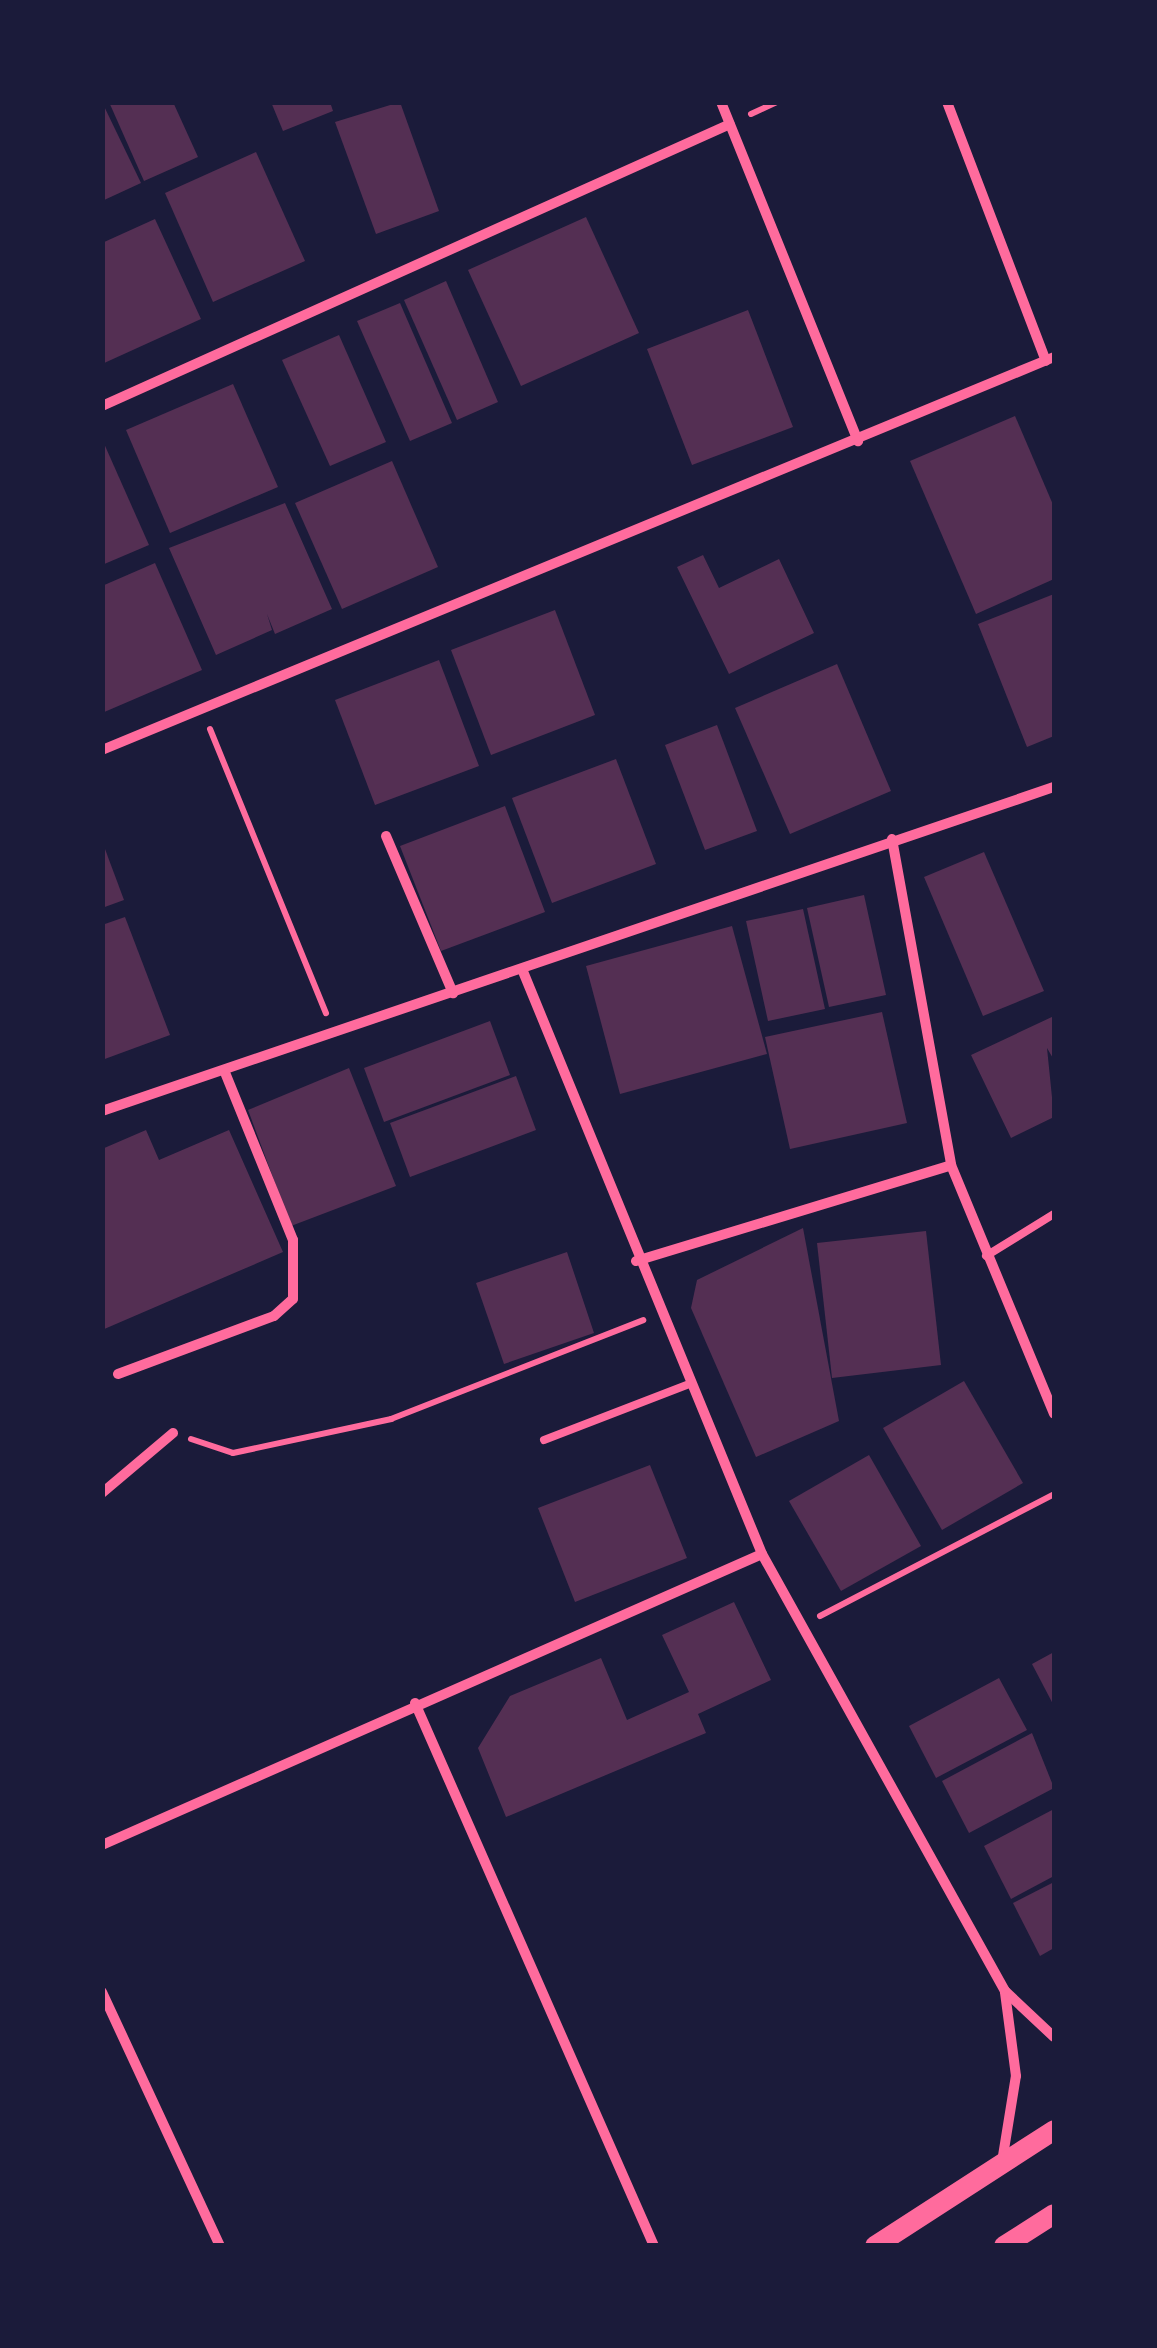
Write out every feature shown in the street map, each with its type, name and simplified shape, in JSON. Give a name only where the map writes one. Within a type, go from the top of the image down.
[{"type":"main road","points":[[876,2246],[1054,2130]]},
{"type":"main road","points":[[1004,2246],[1054,2214]]},
{"type":"street","points":[[721,102],[858,440]]},
{"type":"street","points":[[102,750],[1050,359],[947,102]]},
{"type":"street","points":[[102,406],[730,124]]},
{"type":"street","points":[[102,1111],[1054,786]]},
{"type":"street","points":[[386,836],[454,992]]},
{"type":"street","points":[[892,839],[951,1166],[1054,1414]]},
{"type":"street","points":[[522,969],[636,1261],[762,1554],[1005,1990],[1054,2037]]},
{"type":"street","points":[[118,1374],[274,1316],[292,1299],[292,1240],[224,1070]]},
{"type":"street","points":[[636,1261],[951,1166]]},
{"type":"street","points":[[102,1494],[173,1433]]},
{"type":"street","points":[[102,1845],[762,1554]]},
{"type":"street","points":[[416,1704],[654,2246]]},
{"type":"street","points":[[1002,2162],[1016,2076],[1005,1990]]},
{"type":"street","points":[[102,1992],[220,2246]]},
{"type":"lane","points":[[986,1256],[1054,1214]]},
{"type":"lane","points":[[544,1440],[688,1384]]},
{"type":"path","points":[[202,711],[334,1033]]},
{"type":"path","points":[[173,1433],[233,1454],[391,1419],[658,1314]]},
{"type":"path","points":[[801,1626],[1054,1494]]},
{"type":"building","points":[[102,102],[141,183],[102,201]]},
{"type":"building","points":[[109,102],[173,102],[198,157],[144,181]]},
{"type":"building","points":[[271,102],[330,102],[333,111],[283,131]]},
{"type":"building","points":[[400,102],[439,211],[376,234],[335,122]]},
{"type":"building","points":[[256,152],[305,261],[213,302],[165,193]]},
{"type":"building","points":[[586,217],[639,333],[521,386],[468,270]]},
{"type":"building","points":[[155,219],[201,319],[102,364],[102,243]]},
{"type":"building","points":[[446,281],[498,402],[457,420],[404,300]]},
{"type":"building","points":[[400,303],[452,423],[410,441],[357,321]]},
{"type":"building","points":[[748,310],[793,427],[692,465],[647,349]]},
{"type":"building","points":[[339,335],[386,442],[330,466],[282,360]]},
{"type":"building","points":[[233,384],[278,487],[170,533],[126,430]]},
{"type":"building","points":[[1015,416],[1054,507],[1054,579],[976,614],[910,461]]},
{"type":"building","points":[[102,439],[149,545],[102,565]]},
{"type":"building","points":[[392,461],[438,567],[342,609],[295,503]]},
{"type":"building","points":[[285,503],[332,609],[275,634],[267,614],[272,630],[216,655],[169,548]]},
{"type":"building","points":[[703,555],[719,588],[779,559],[814,633],[729,674],[677,567]]},
{"type":"building","points":[[155,563],[202,670],[102,713],[102,586]]},
{"type":"building","points":[[1054,594],[1054,736],[1027,747],[978,624]]},
{"type":"building","points":[[555,610],[595,715],[491,755],[451,650]]},
{"type":"building","points":[[439,660],[479,766],[375,805],[335,700]]},
{"type":"building","points":[[837,664],[891,791],[790,834],[735,708]]},
{"type":"building","points":[[717,725],[757,831],[705,850],[665,745]]},
{"type":"building","points":[[616,759],[656,864],[552,903],[512,798]]},
{"type":"building","points":[[505,806],[545,912],[441,951],[400,846]]},
{"type":"building","points":[[102,841],[124,900],[102,908]]},
{"type":"building","points":[[984,852],[1044,991],[983,1016],[924,877]]},
{"type":"building","points":[[864,895],[886,995],[829,1007],[807,908]]},
{"type":"building","points":[[803,909],[825,1009],[768,1021],[746,921]]},
{"type":"building","points":[[125,917],[170,1035],[102,1060],[102,925]]},
{"type":"building","points":[[732,926],[767,1054],[620,1094],[586,966]]},
{"type":"building","points":[[882,1012],[907,1123],[790,1149],[765,1037]]},
{"type":"building","points":[[1054,1016],[1054,1060],[1047,1048],[1054,1117],[1011,1138],[971,1055]]},
{"type":"building","points":[[490,1021],[510,1075],[384,1122],[364,1068]]},
{"type":"building","points":[[349,1068],[396,1186],[291,1226],[248,1110]]},
{"type":"building","points":[[516,1076],[536,1130],[410,1177],[390,1123]]},
{"type":"building","points":[[146,1130],[159,1160],[229,1130],[283,1252],[102,1330],[102,1149]]},
{"type":"building","points":[[803,1228],[839,1421],[756,1457],[691,1308],[697,1280]]},
{"type":"building","points":[[926,1231],[941,1365],[832,1378],[817,1243]]},
{"type":"building","points":[[567,1252],[594,1333],[504,1364],[476,1283]]},
{"type":"building","points":[[964,1381],[1023,1483],[942,1530],[883,1428]]},
{"type":"building","points":[[869,1455],[921,1546],[841,1591],[789,1501]]},
{"type":"building","points":[[650,1465],[687,1558],[575,1602],[538,1508]]},
{"type":"building","points":[[734,1602],[771,1680],[698,1714],[706,1733],[506,1817],[478,1748],[510,1696],[601,1658],[627,1720],[689,1692],[662,1635]]},
{"type":"building","points":[[1054,1652],[1054,1706],[1032,1664]]},
{"type":"building","points":[[999,1678],[1027,1730],[936,1778],[909,1726]]},
{"type":"building","points":[[1032,1733],[1054,1788],[969,1833],[942,1781]]},
{"type":"building","points":[[1054,1809],[1054,1876],[1011,1899],[984,1846]]},
{"type":"building","points":[[1054,1882],[1054,1948],[1040,1956],[1013,1903]]}]
